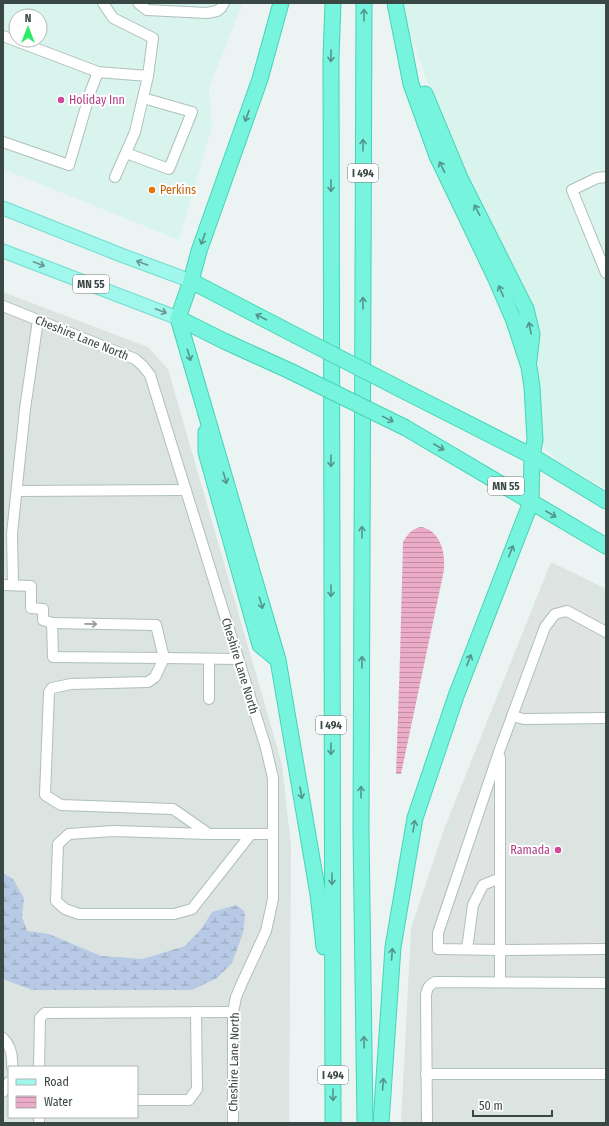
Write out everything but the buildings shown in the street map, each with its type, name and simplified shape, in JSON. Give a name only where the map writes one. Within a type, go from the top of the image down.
[{"type":"highway","points":[[281,3],[260,79],[199,251],[191,281],[178,318],[278,660],[318,894],[332,1028]]},
{"type":"highway","name":"I 494","points":[[332,3],[333,1123]]},
{"type":"highway","name":"I 494","points":[[364,3],[361,831],[365,1123]]},
{"type":"highway","points":[[381,1123],[393,947],[415,818],[456,696],[530,502],[532,456],[535,440],[532,387],[529,367],[514,321],[495,277],[437,156],[411,84],[395,3]]},
{"type":"highway","points":[[191,281],[532,456],[606,502]]},
{"type":"highway","name":"MN 55","points":[[178,318],[406,428],[500,482],[530,502],[606,546]]},
{"type":"main road","points":[[3,208],[191,281]]},
{"type":"main road","name":"MN 55","points":[[3,251],[178,318]]},
{"type":"street","points":[[104,3],[113,18],[153,38],[148,76],[135,132],[115,177]]},
{"type":"street","points":[[138,3],[147,10],[207,13],[217,11],[224,3]]},
{"type":"street","points":[[3,36],[98,72],[148,76]]},
{"type":"street","points":[[3,142],[69,164],[91,90],[98,72]]},
{"type":"street","points":[[126,153],[169,169],[192,112],[143,98]]},
{"type":"street","points":[[606,177],[597,178],[572,190],[606,273]]},
{"type":"street","name":"Cheshire Lane North","points":[[3,306],[135,359],[144,366],[150,376],[266,748],[272,778],[272,898],[266,931],[242,982],[236,997],[233,1012],[233,1123]]},
{"type":"street","points":[[38,320],[26,409],[12,534],[8,585],[31,586],[31,608],[43,609],[43,620],[52,623],[156,625],[164,658],[156,676],[148,682],[71,684],[52,688],[49,692],[45,795],[61,805],[173,809],[209,834]]},
{"type":"street","points":[[17,492],[186,490]]},
{"type":"street","points":[[606,632],[567,611],[554,614],[545,626],[500,749],[438,933],[438,948],[500,950],[606,949]]},
{"type":"street","points":[[52,623],[53,657],[238,660]]},
{"type":"street","points":[[209,659],[209,699]]},
{"type":"street","points":[[512,716],[524,719],[606,718]]},
{"type":"street","points":[[500,749],[500,982]]},
{"type":"street","points":[[251,834],[192,909],[174,914],[79,914],[65,909],[56,901],[58,844],[69,834],[113,832],[273,834]]},
{"type":"street","points":[[467,949],[473,905],[483,885],[500,878]]},
{"type":"street","points":[[427,1123],[426,995],[428,987],[435,982],[606,983]]},
{"type":"street","points":[[138,1100],[189,1100],[197,1089],[196,1012]]},
{"type":"street","points":[[39,1066],[40,1018],[45,1013],[233,1012]]},
{"type":"street","points":[[3,1038],[8,1042],[11,1050],[12,1066]]},
{"type":"street","points":[[426,1074],[606,1074]]},
{"type":"shaded area","points":[[3,3],[243,3],[209,88],[212,127],[179,240],[3,169]]},
{"type":"shaded area","points":[[403,3],[606,3],[606,489],[556,460],[546,449],[541,438],[537,383],[539,342],[537,318],[475,194],[448,136],[410,35]]},
{"type":"shaded area","points":[[3,292],[148,347],[168,369],[282,764],[291,846],[289,1123],[3,1123]]},
{"type":"shaded area","points":[[551,562],[606,589],[606,1123],[401,1123],[411,928],[443,832]]},
{"type":"shaded area","points":[[544,585],[565,593],[606,616],[606,713],[505,713],[497,710]]},
{"type":"shaded area","points":[[493,723],[513,731],[507,754],[515,755],[515,822],[506,822],[507,835],[518,836],[515,934],[507,934],[507,943],[446,943],[424,934],[457,825]]},
{"type":"shaded area","points":[[604,816],[606,816],[606,924],[604,924]]},
{"type":"shaded area","points":[[601,933],[601,944],[605,957],[605,965],[519,965],[519,934]]},
{"type":"shaded area","points":[[434,955],[482,955],[482,964],[434,964]]},
{"type":"green space","points":[[3,873],[13,879],[24,898],[22,917],[27,931],[49,934],[101,956],[143,959],[185,946],[202,928],[212,912],[236,905],[244,911],[245,917],[243,933],[232,963],[217,978],[192,990],[32,990],[3,979]]},
{"type":"water","points":[[422,527],[430,530],[441,544],[444,570],[401,774],[396,774],[403,542],[411,532]]},
{"type":"place","name":"Holiday Inn","points":[[61,100]]},
{"type":"place","name":"Perkins","points":[[152,190]]},
{"type":"place","name":"Ramada","points":[[558,850]]}]
